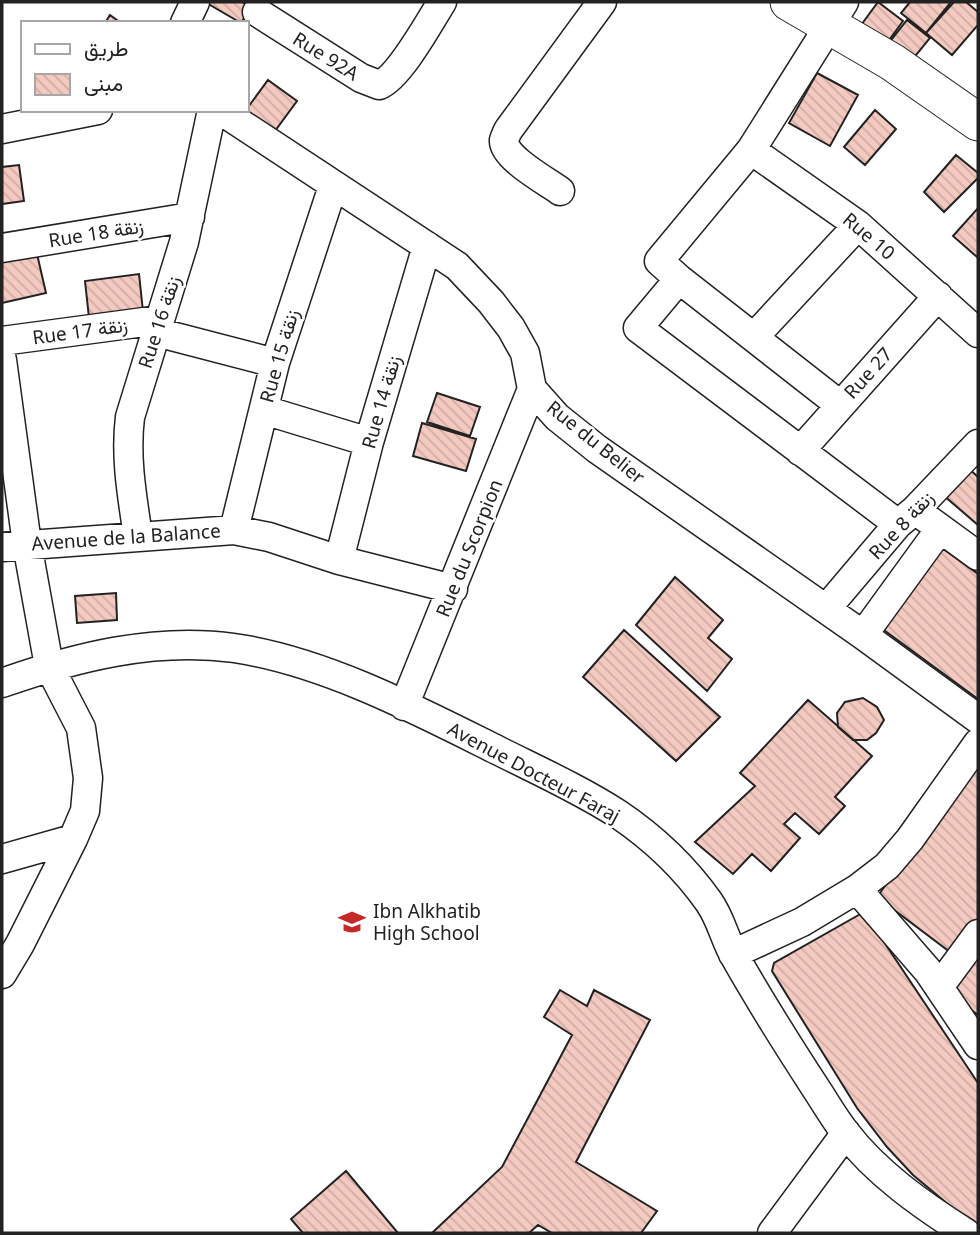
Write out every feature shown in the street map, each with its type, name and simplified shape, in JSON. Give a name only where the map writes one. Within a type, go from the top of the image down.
[{"type":"main road","points":[[789,2],[837,13],[902,69],[978,122]]},
{"type":"street","points":[[186,21],[195,2]]},
{"type":"street","name":"Rue 92A","points":[[257,12],[352,73],[379,85],[387,81],[397,69],[442,2]]},
{"type":"street","points":[[561,191],[517,161],[505,145],[504,139],[602,2]]},
{"type":"street","points":[[837,13],[751,150],[659,261],[840,405]]},
{"type":"street","points":[[2,128],[87,112]]},
{"type":"street","name":"Rue 16 زنقة","points":[[138,536],[129,470],[127,437],[130,417],[177,266],[212,112]]},
{"type":"street","name":"Rue du Belier","points":[[223,112],[428,246],[471,280],[511,328],[525,353],[532,389],[557,417],[597,449],[978,719]]},
{"type":"street","name":"Rue 10","points":[[751,150],[858,225],[978,332]]},
{"type":"street","name":"Rue 15 زنقة","points":[[234,530],[275,363],[333,186]]},
{"type":"street","name":"Rue 18 زنقة","points":[[2,248],[190,217]]},
{"type":"street","points":[[754,337],[858,225]]},
{"type":"street","name":"Rue 14 زنقة","points":[[339,560],[369,442],[428,246]]},
{"type":"street","points":[[679,279],[638,328],[800,451],[906,517],[940,529],[978,556]]},
{"type":"street","name":"Rue 27","points":[[800,451],[938,296]]},
{"type":"street","name":"Rue 17 زنقة","points":[[2,341],[158,326],[275,363]]},
{"type":"street","points":[[2,360],[15,546],[48,666],[80,728],[86,751],[88,778],[85,811],[74,839],[2,974]]},
{"type":"street","name":"Rue du Scorpion","points":[[404,706],[532,389]]},
{"type":"street","points":[[264,410],[369,442]]},
{"type":"street","name":"Rue 8 زنقة","points":[[826,610],[906,517],[978,444]]},
{"type":"street","points":[[863,635],[940,529]]},
{"type":"street","name":"Avenue de la Balance","points":[[15,546],[234,530],[269,537],[339,560],[453,589]]},
{"type":"street","name":"Avenue Docteur Faraj","points":[[2,682],[95,654],[197,645],[235,648],[332,674],[513,758],[618,814],[656,843],[711,904],[733,954],[798,1061],[846,1133],[918,1203],[966,1233]]},
{"type":"street","points":[[733,954],[802,922],[857,889],[887,866],[910,839],[978,743]]},
{"type":"street","points":[[2,859],[74,839]]},
{"type":"street","points":[[857,889],[910,948],[978,1045]]},
{"type":"street","points":[[939,987],[978,934]]},
{"type":"street","points":[[772,1233],[846,1133]]},
{"type":"building","points":[[205,2],[242,2],[251,7],[242,21],[238,21]]},
{"type":"building","points":[[878,2],[903,21],[881,51],[856,32]]},
{"type":"building","points":[[910,2],[951,2],[926,33],[901,13]]},
{"type":"building","points":[[954,2],[966,2],[978,12],[978,25],[952,55],[926,33]]},
{"type":"building","points":[[110,15],[118,21],[106,21]]},
{"type":"building","points":[[907,20],[930,38],[908,65],[885,48]]},
{"type":"building","points":[[817,73],[858,95],[830,146],[789,123]]},
{"type":"building","points":[[268,80],[297,101],[272,135],[243,114],[248,112],[248,107]]},
{"type":"building","points":[[875,110],[896,129],[865,165],[844,147]]},
{"type":"building","points":[[956,155],[978,173],[978,178],[944,212],[924,192]]},
{"type":"building","points":[[19,165],[24,201],[2,204],[2,167]]},
{"type":"building","points":[[978,208],[978,255],[977,257],[953,236]]},
{"type":"building","points":[[37,254],[46,293],[2,303],[2,262]]},
{"type":"building","points":[[139,274],[144,321],[90,327],[85,281]]},
{"type":"building","points":[[437,393],[480,407],[470,436],[427,422]]},
{"type":"building","points":[[422,423],[476,439],[466,471],[413,456]]},
{"type":"building","points":[[966,466],[978,477],[978,525],[943,495]]},
{"type":"building","points":[[935,543],[978,574],[978,699],[877,625]]},
{"type":"building","points":[[675,577],[723,620],[708,638],[732,659],[707,691],[636,625]]},
{"type":"building","points":[[116,593],[117,620],[77,623],[75,596]]},
{"type":"building","points":[[624,630],[720,717],[676,761],[583,677]]},
{"type":"building","points":[[863,698],[877,707],[884,720],[876,733],[867,740],[853,740],[838,727],[837,713],[845,702]]},
{"type":"building","points":[[808,700],[872,756],[835,797],[845,806],[819,834],[795,813],[784,824],[800,838],[771,871],[752,854],[733,874],[695,842],[755,786],[740,773]]},
{"type":"building","points":[[978,757],[978,922],[954,955],[877,897]]},
{"type":"building","points":[[864,912],[978,1083],[978,1223],[974,1226],[913,1175],[887,1147],[857,1108],[772,971],[774,963]]},
{"type":"building","points":[[978,957],[978,1015],[950,994]]},
{"type":"building","points":[[560,990],[587,1006],[594,990],[650,1020],[576,1162],[657,1211],[641,1233],[552,1233],[538,1225],[529,1233],[432,1233],[502,1167],[572,1035],[544,1017]]},
{"type":"building","points":[[346,1171],[398,1233],[303,1233],[291,1219]]},
{"type":"place","name":"Ibn Alkhatib High School","points":[[352,922]]}]
